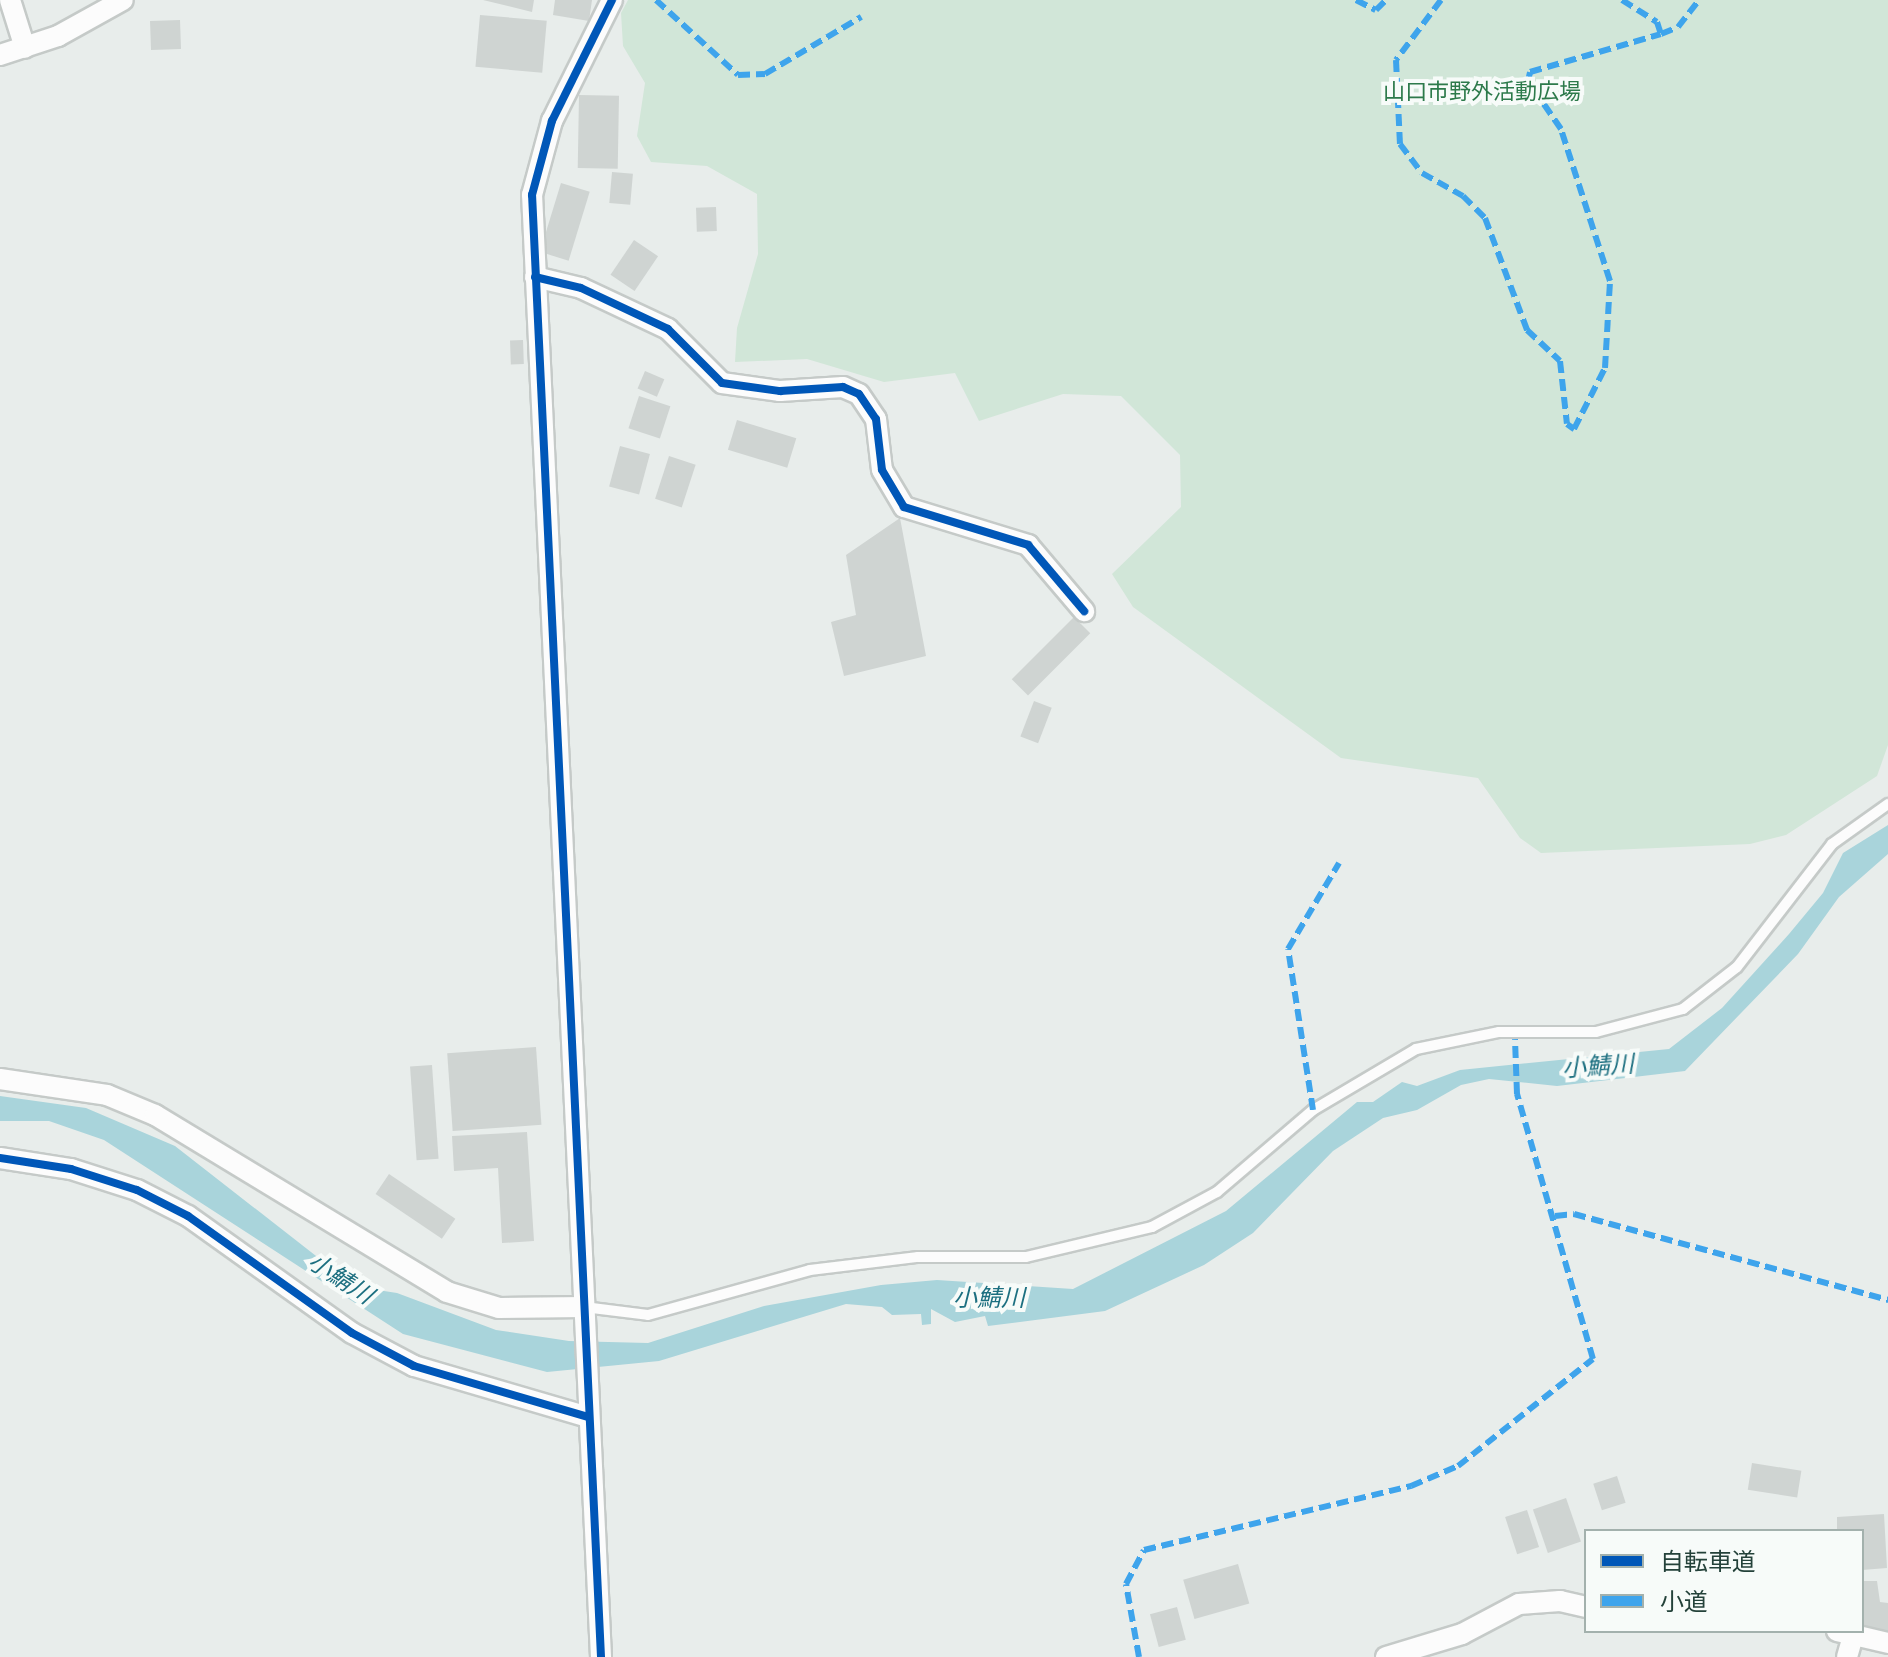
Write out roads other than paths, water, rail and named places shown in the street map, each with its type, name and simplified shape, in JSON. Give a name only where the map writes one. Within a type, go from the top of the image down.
[{"type":"street","points":[[10,0],[24,44]]},
{"type":"street","points":[[0,55],[123,0]]},
{"type":"street","points":[[601,1657],[532,195],[552,121],[612,0]]},
{"type":"street","points":[[535,277],[581,288],[668,329],[722,383],[780,391],[843,387],[859,394],[876,419],[882,470],[904,507],[1028,545],[1084,611]]},
{"type":"street","points":[[0,1079],[107,1095],[155,1115],[447,1292],[499,1308],[584,1314]]},
{"type":"street","points":[[0,1158],[71,1169],[137,1190],[188,1216],[352,1333],[414,1366],[588,1407]]},
{"type":"street","points":[[1386,1657],[1462,1634],[1519,1604],[1560,1601],[1584,1607]]},
{"type":"street","points":[[1847,1657],[1845,1634],[1888,1643]]},
{"type":"lane","points":[[584,1314],[648,1315],[810,1270],[918,1257],[1026,1257],[1152,1227],[1217,1192],[1362,1077],[1416,1049],[1515,1036],[1596,1032],[1683,1009],[1737,967],[1832,844],[1888,804]]},
{"type":"water","name":"小鯖川","points":[[1888,825],[1888,854],[1839,897],[1798,954],[1685,1071],[1557,1086],[1489,1079],[1461,1085],[1417,1110],[1383,1118],[1333,1151],[1253,1233],[1204,1265],[1105,1311],[988,1326],[985,1316],[955,1322],[931,1309],[931,1324],[922,1325],[921,1314],[892,1315],[882,1307],[846,1304],[659,1361],[547,1372],[403,1334],[104,1140],[49,1121],[0,1121],[0,1096],[86,1108],[175,1146],[334,1270],[371,1289],[397,1293],[496,1330],[569,1341],[648,1343],[764,1306],[881,1285],[937,1280],[1073,1289],[1226,1211],[1357,1102],[1373,1102],[1402,1082],[1417,1086],[1460,1070],[1669,1049],[1722,1008],[1789,934],[1823,893],[1843,853]]},
{"type":"park label","name":"山口市野外活動広場","points":[[1482,93]]}]
